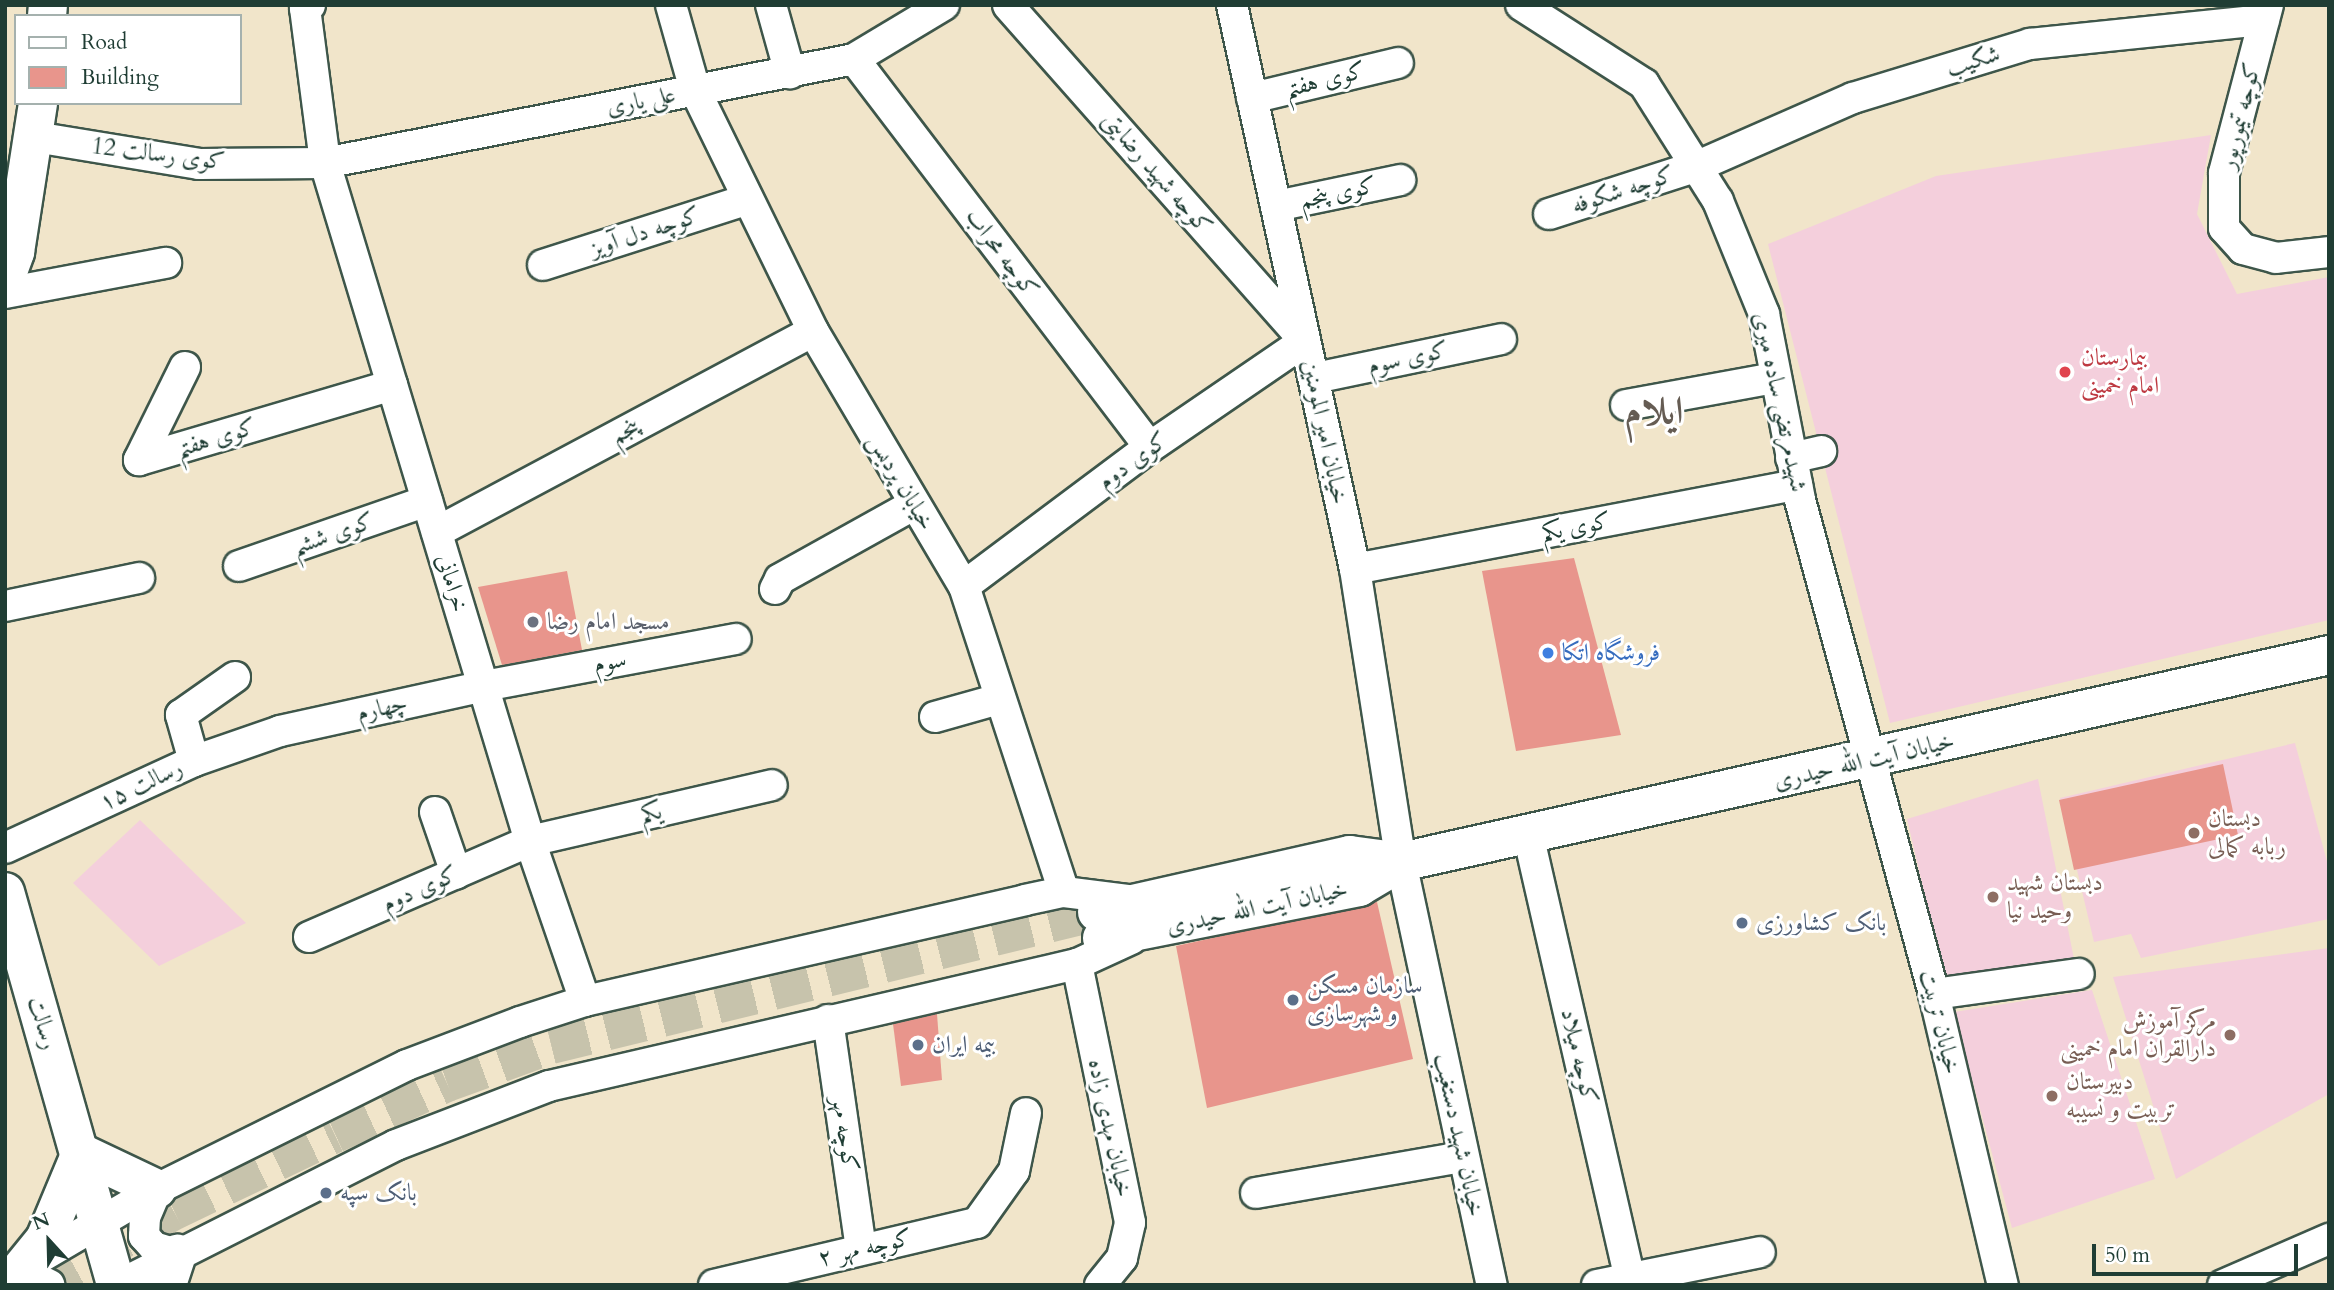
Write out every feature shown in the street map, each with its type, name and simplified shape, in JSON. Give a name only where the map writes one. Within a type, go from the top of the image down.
[{"type":"main road","points":[[5,280],[15,252],[36,120]]},
{"type":"main road","name":"خیابان آیت الله حیدری","points":[[1092,938],[1145,917],[1350,855],[1401,862],[2328,659]]},
{"type":"main road","name":"رسالت","points":[[5,892],[117,1285]]},
{"type":"main road","points":[[25,1278],[45,1239],[81,1153],[157,1189]]},
{"type":"street","name":"خرامانی","points":[[310,5],[305,8],[325,163],[530,841],[585,1001]]},
{"type":"street","name":"خیابان پردیس","points":[[671,5],[695,90],[813,331],[964,586],[1064,892]]},
{"type":"street","points":[[771,5],[790,73]]},
{"type":"street","name":"کوچه شهید رضایتی","points":[[1008,5],[1305,341]]},
{"type":"street","name":"خیابان امیر المومنین","points":[[1231,5],[1355,569],[1401,862]]},
{"type":"street","name":"علی یاری","points":[[325,163],[854,59],[928,9]]},
{"type":"street","name":"شهیدمرتضی ساده میری","points":[[1542,9],[1644,84],[1718,201],[1764,314],[1794,472],[1873,759]]},
{"type":"street","name":"شکیب","points":[[1698,166],[1853,98],[2030,44],[2266,12]]},
{"type":"street","name":"کوچه تیمورپور","points":[[2266,12],[2224,173],[2224,228],[2244,249],[2276,258],[2329,251]]},
{"type":"street","name":"کوچه محراب","points":[[854,59],[1150,447]]},
{"type":"street","name":"کوی هفتم","points":[[1252,98],[1398,62]]},
{"type":"street","name":"کوی رسالت 12","points":[[36,120],[199,164],[325,163]]},
{"type":"street","name":"کوچه شکوفه","points":[[1549,214],[1698,166]]},
{"type":"street","name":"کوی پنجم","points":[[1276,205],[1400,180]]},
{"type":"street","name":"کوچه دل آویز","points":[[543,265],[747,200]]},
{"type":"street","points":[[5,293],[166,263]]},
{"type":"street","name":"پنجم","points":[[437,532],[813,331]]},
{"type":"street","name":"کوی سوم","points":[[1315,378],[1501,339]]},
{"type":"street","name":"کوی دوم","points":[[964,586],[1150,447],[1305,341]]},
{"type":"street","name":"کوی هفتم","points":[[185,367],[139,460],[393,386]]},
{"type":"street","points":[[1626,405],[1775,378]]},
{"type":"street","name":"کوی یکم","points":[[1355,569],[1794,472],[1821,451]]},
{"type":"street","name":"کوی ششم","points":[[239,566],[427,501]]},
{"type":"street","points":[[775,589],[780,579],[914,505]]},
{"type":"street","points":[[5,606],[139,578]]},
{"type":"street","name":"سوم","points":[[484,686],[736,639]]},
{"type":"street","points":[[194,761],[181,715],[235,677]]},
{"type":"street","name":"چهارم","points":[[280,731],[484,686]]},
{"type":"street","points":[[935,717],[999,699]]},
{"type":"street","name":"رسالت ۱۵","points":[[5,848],[194,761],[280,731]]},
{"type":"street","name":"خیابان تربیت","points":[[1873,759],[1934,994],[2003,1285]]},
{"type":"street","name":"یکم","points":[[530,841],[772,785]]},
{"type":"street","points":[[435,812],[456,873]]},
{"type":"street","name":"کوچه میلاد","points":[[1528,834],[1630,1278]]},
{"type":"street","name":"کوی دوم","points":[[309,937],[530,841]]},
{"type":"street","name":"خیابان شهید دستغیب","points":[[1401,862],[1492,1285]]},
{"type":"street","points":[[25,1278],[100,1222],[157,1189],[407,1065],[585,1001],[1064,892],[1145,917]]},
{"type":"street","points":[[117,1285],[172,1269],[396,1145],[549,1086],[828,1020],[1092,938],[1145,917]]},
{"type":"street","name":"خیابان مهدی زاده","points":[[1092,938],[1130,1223],[1122,1258],[1100,1285]]},
{"type":"street","points":[[1934,994],[2080,974]]},
{"type":"street","name":"کوچه مهر","points":[[828,1020],[862,1249]]},
{"type":"street","name":"کوچه مهر ۲","points":[[714,1285],[977,1223],[1014,1171],[1026,1113]]},
{"type":"street","points":[[1256,1192],[1463,1157]]},
{"type":"street","points":[[157,1189],[145,1217],[144,1236],[172,1269]]},
{"type":"street","points":[[2223,1285],[2329,1239]]},
{"type":"street","points":[[1597,1285],[1630,1278],[1707,1273],[1760,1252]]},
{"type":"shaded area","name":"بیمارستان امام خمینی","points":[[2211,135],[2197,214],[2237,294],[2329,277],[2329,620],[1890,723],[1768,244],[1936,176]]},
{"type":"shaded area","name":"دبستان ربابه کمالی","points":[[2295,743],[2329,869],[2329,919],[2141,958],[2131,934],[2094,942],[2060,798]]},
{"type":"shaded area","name":"دبستان شهید وحید نیا","points":[[2038,779],[2077,974],[1946,986],[1907,819]]},
{"type":"shaded area","points":[[140,820],[246,923],[159,966],[73,883]]},
{"type":"shaded area","name":"مرکز آموزش دارالقران امام خمینی","points":[[2329,948],[2329,1094],[2176,1179],[2113,977]]},
{"type":"shaded area","name":"دبیرستان تربیت و نسیبه","points":[[2092,990],[2155,1179],[2012,1228],[1954,1012]]},
{"type":"building","name":"فروشگاه اتکا","points":[[1574,558],[1621,735],[1516,751],[1482,571]]},
{"type":"building","name":"مسجد امام رضا","points":[[567,571],[582,650],[502,665],[478,587]]},
{"type":"building","points":[[2223,764],[2238,835],[2074,870],[2059,800]]},
{"type":"building","name":"سازمان مسکن و شهرسازی","points":[[1377,902],[1413,1059],[1207,1108],[1176,946]]},
{"type":"building","name":"بیمه ایران","points":[[937,1014],[942,1080],[901,1086],[893,1024]]},
{"type":"tunnel","points":[[41,1285],[174,1211],[335,1134],[447,1083],[551,1045],[1097,912]]},
{"type":"place","name":"بیمارستان امام خمینی","points":[[2065,372]]},
{"type":"place","name":"مسجد امام رضا","points":[[533,622]]},
{"type":"place","name":"فروشگاه اتکا","points":[[1548,653]]},
{"type":"place","name":"دبستان ربابه کمالی","points":[[2194,833]]},
{"type":"place","name":"دبستان شهید وحید نیا","points":[[1993,897]]},
{"type":"place","name":"بانک کشاورزی","points":[[1742,923]]},
{"type":"place","name":"سازمان مسکن و شهرسازی","points":[[1293,1000]]},
{"type":"place","name":"مرکز آموزش دارالقران امام خمینی","points":[[2230,1035]]},
{"type":"place","name":"بیمه ایران","points":[[918,1045]]},
{"type":"place","name":"دبیرستان تربیت و نسیبه","points":[[2052,1096]]},
{"type":"place","name":"بانک سپه","points":[[326,1193]]},
{"type":"district","name":"ایلام","points":[[1654,412]]}]
